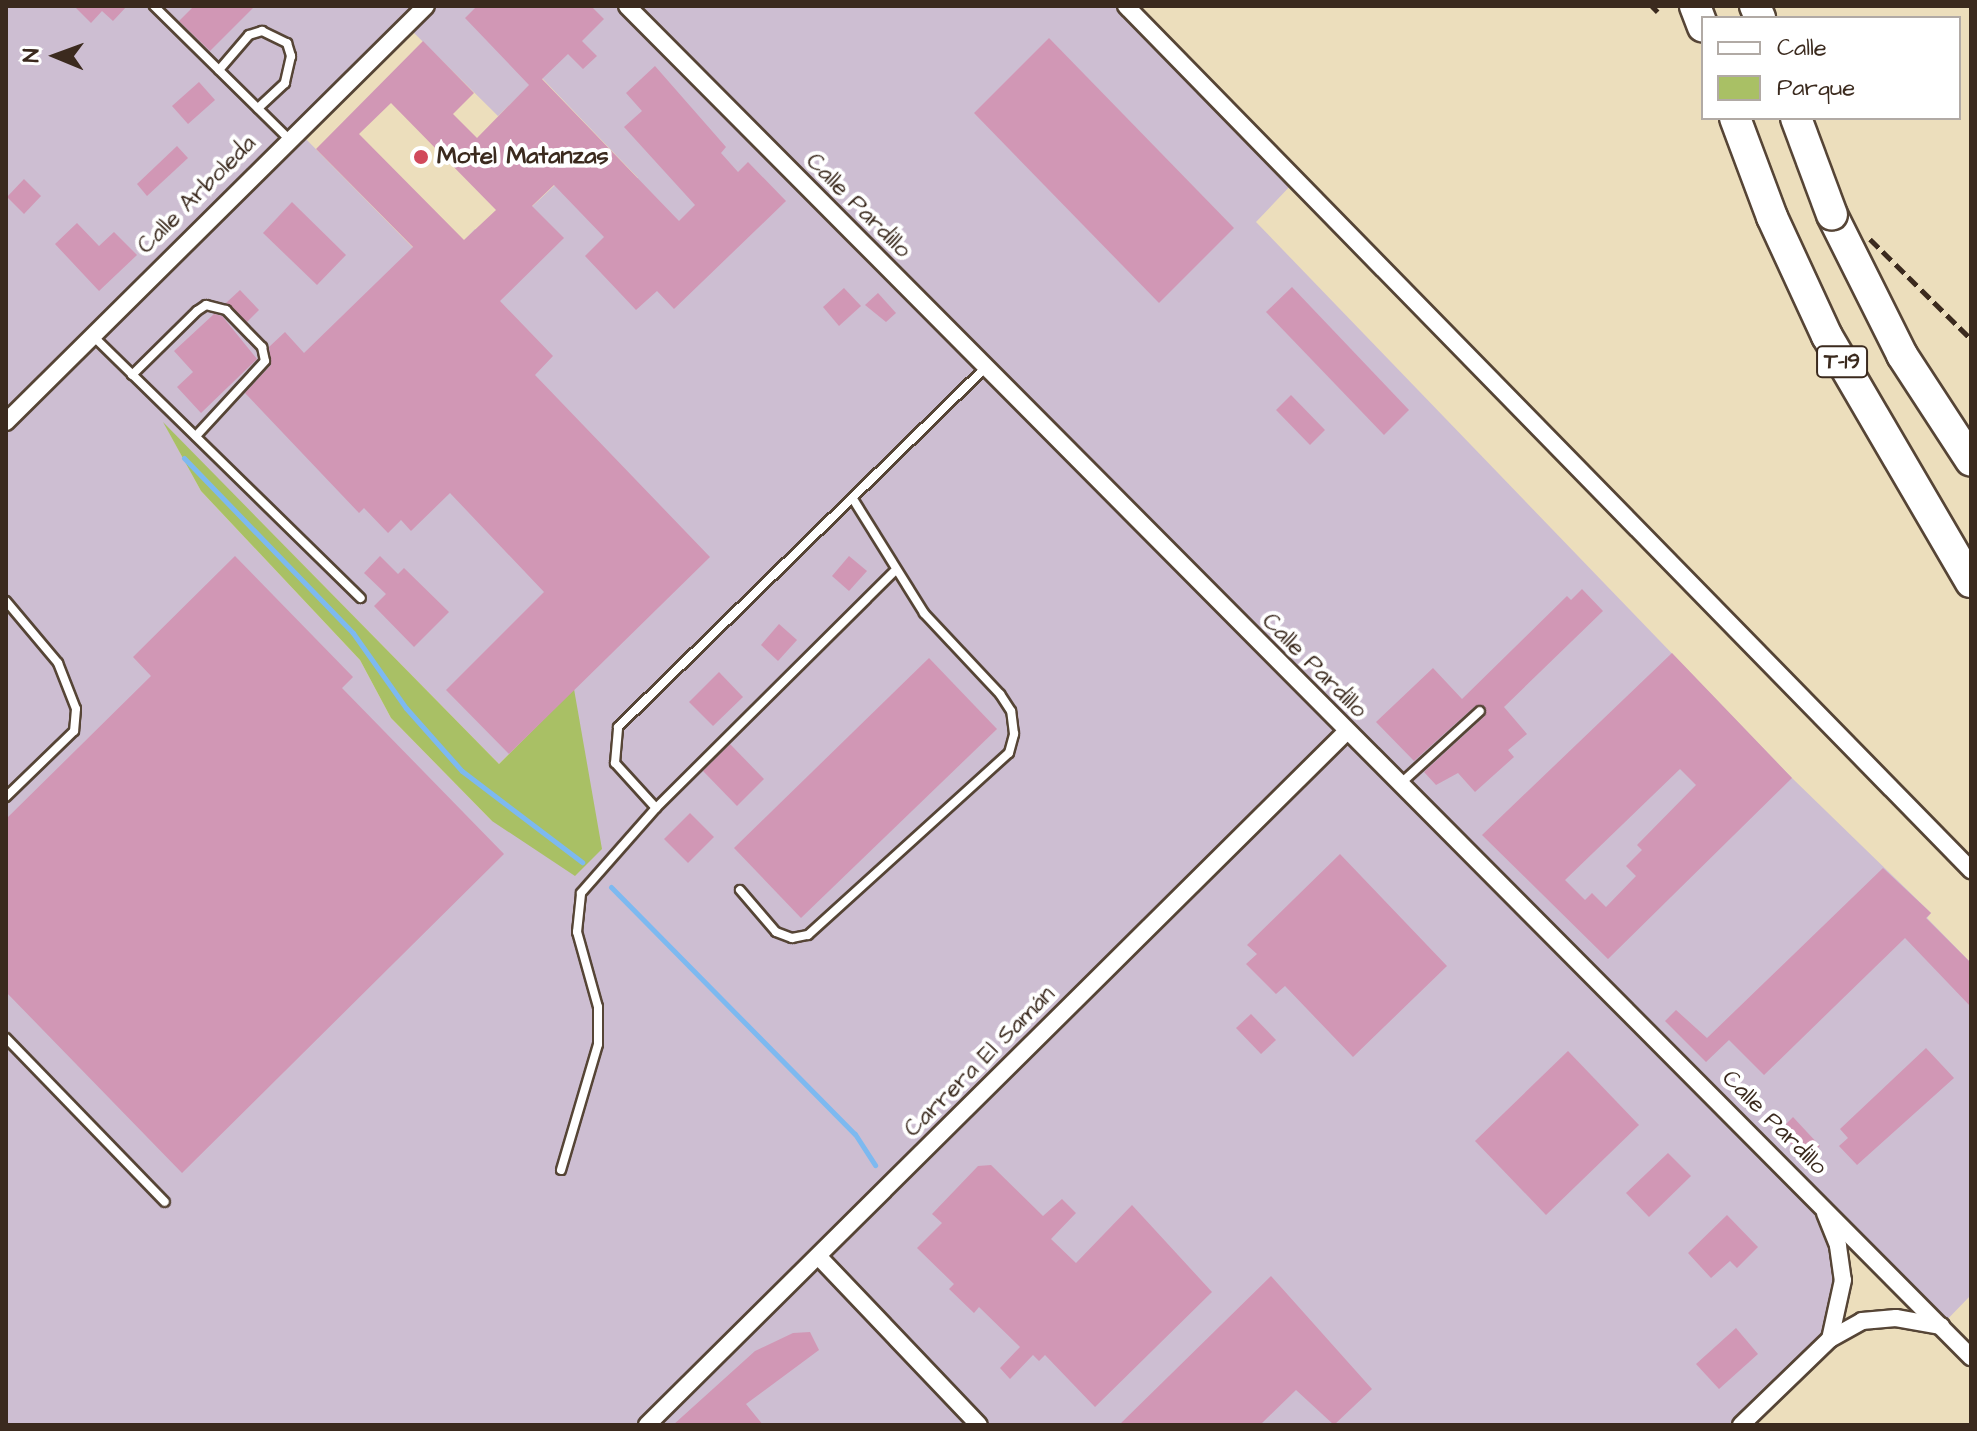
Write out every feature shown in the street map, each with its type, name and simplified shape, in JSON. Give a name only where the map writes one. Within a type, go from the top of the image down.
[{"type":"highway","points":[[1797,120],[1832,215],[1902,355],[1971,461]]},
{"type":"highway","name":"T-19","points":[[1737,126],[1827,336],[1970,581]]},
{"type":"street","name":"Calle Arboleda","points":[[6,422],[288,138],[426,6]]},
{"type":"street","name":"Calle Pardillo","points":[[627,6],[984,369],[1971,1357]]},
{"type":"street","points":[[1126,6],[1971,870]]},
{"type":"street","name":"Carrera El Samán","points":[[647,1425],[1346,732]]},
{"type":"street","points":[[1821,1205],[1838,1246],[1843,1280],[1830,1339]]},
{"type":"street","points":[[818,1256],[979,1425]]},
{"type":"street","points":[[1741,1425],[1830,1339],[1862,1321],[1896,1318],[1941,1326]]},
{"type":"lane","points":[[154,6],[288,138]]},
{"type":"lane","points":[[219,70],[249,35],[262,31],[287,43],[291,56],[285,83],[258,108]]},
{"type":"lane","points":[[132,375],[197,311],[206,305],[226,310],[262,347],[265,361],[196,436]]},
{"type":"lane","points":[[92,334],[361,598]]},
{"type":"lane","points":[[656,808],[615,763],[618,727],[984,369]]},
{"type":"lane","points":[[740,890],[776,932],[792,938],[808,935],[1009,753],[1014,734],[1011,711],[894,572],[853,499]]},
{"type":"lane","points":[[561,1170],[598,1044],[598,1007],[577,932],[581,893],[656,808],[894,572]]},
{"type":"lane","points":[[6,601],[58,663],[76,709],[74,731],[6,797]]},
{"type":"lane","points":[[1400,785],[1480,711]]},
{"type":"lane","points":[[6,1038],[165,1202]]},
{"type":"shaded area","points":[[6,6],[1126,6],[1294,182],[1256,222],[1792,778],[1931,913],[1927,918],[1971,963],[1971,1295],[1941,1326],[1823,1207],[1838,1246],[1830,1339],[1741,1425],[6,1425]],"holes":[[[409,28],[498,116],[540,76],[638,178],[555,185],[491,245],[475,229],[435,270],[301,134]],[[165,425],[499,764],[573,690],[492,821],[391,718],[360,660],[201,491]]]},
{"type":"green space","points":[[163,422],[499,764],[574,689],[602,849],[575,876],[492,821],[391,718],[360,660],[201,491]]},
{"type":"building","points":[[74,6],[127,6],[113,21],[102,11],[91,23]]},
{"type":"building","points":[[194,6],[255,6],[210,51],[179,21]]},
{"type":"building","points":[[477,6],[591,6],[604,19],[582,41],[597,56],[583,69],[568,54],[542,79],[679,221],[695,205],[624,127],[642,111],[626,93],[655,66],[726,147],[721,153],[738,172],[748,162],[786,201],[674,309],[657,291],[636,310],[585,256],[604,237],[554,185],[532,206],[564,238],[500,301],[553,356],[535,375],[710,557],[509,754],[446,690],[544,592],[450,493],[411,531],[401,520],[388,533],[364,508],[359,513],[245,393],[271,365],[269,347],[285,332],[304,353],[413,247],[316,149],[423,41],[474,93],[453,114],[477,138],[529,85],[465,18]],"holes":[[[391,103],[496,210],[464,240],[359,134]]]},
{"type":"building","points":[[1049,38],[1234,228],[1159,303],[974,113]]},
{"type":"building","points":[[199,82],[215,100],[188,124],[172,106]]},
{"type":"building","points":[[177,146],[188,158],[147,196],[137,184]]},
{"type":"building","points":[[24,179],[41,196],[24,214],[7,197]]},
{"type":"building","points":[[292,202],[346,255],[317,285],[263,233]]},
{"type":"building","points":[[77,223],[99,246],[114,232],[137,255],[99,291],[55,244]]},
{"type":"building","points":[[1292,287],[1409,410],[1384,435],[1266,312]]},
{"type":"building","points":[[844,288],[861,306],[839,326],[823,307]]},
{"type":"building","points":[[240,290],[259,310],[247,322],[226,303]]},
{"type":"building","points":[[878,293],[896,313],[886,322],[865,305]]},
{"type":"building","points":[[214,314],[222,316],[257,359],[201,413],[177,387],[193,372],[174,351]]},
{"type":"building","points":[[1291,395],[1325,430],[1310,445],[1276,410]]},
{"type":"building","points":[[235,556],[353,677],[342,688],[504,854],[182,1173],[6,992],[6,819],[151,676],[133,657]]},
{"type":"building","points":[[380,556],[398,574],[404,568],[449,612],[414,647],[374,606],[386,594],[364,573]]},
{"type":"building","points":[[849,556],[867,571],[849,591],[832,576]]},
{"type":"building","points":[[1582,589],[1603,611],[1504,707],[1527,734],[1508,750],[1514,757],[1475,792],[1458,773],[1436,785],[1424,772],[1485,716],[1485,706],[1475,706],[1414,761],[1376,722],[1433,668],[1462,699],[1567,596],[1571,600]]},
{"type":"building","points":[[779,624],[797,640],[778,661],[761,645]]},
{"type":"building","points":[[1672,653],[1792,778],[1608,959],[1482,835]],"holes":[[[1680,769],[1696,785],[1637,845],[1642,850],[1626,866],[1636,876],[1606,907],[1592,893],[1585,900],[1565,880]]]},
{"type":"building","points":[[929,658],[997,729],[801,918],[734,848]]},
{"type":"building","points":[[719,672],[743,697],[713,726],[689,702]]},
{"type":"building","points":[[730,744],[764,779],[737,806],[703,771]]},
{"type":"building","points":[[690,813],[714,837],[688,863],[664,839]]},
{"type":"building","points":[[1340,854],[1447,966],[1353,1057],[1285,986],[1276,994],[1246,964],[1257,954],[1247,945]]},
{"type":"building","points":[[1883,868],[1931,913],[1926,918],[1971,963],[1971,1007],[1905,938],[1764,1075],[1729,1040],[1706,1062],[1665,1021],[1676,1010],[1707,1038]]},
{"type":"building","points":[[1251,1014],[1276,1040],[1261,1054],[1236,1028]]},
{"type":"building","points":[[1926,1048],[1954,1078],[1857,1165],[1839,1146],[1848,1138],[1840,1129]]},
{"type":"building","points":[[1568,1051],[1639,1125],[1546,1215],[1475,1141]]},
{"type":"building","points":[[1793,1117],[1820,1146],[1806,1160],[1779,1131]]},
{"type":"building","points":[[1668,1153],[1691,1176],[1649,1217],[1626,1193]]},
{"type":"building","points":[[991,1165],[1043,1216],[1062,1199],[1076,1213],[1051,1239],[1076,1263],[1132,1205],[1212,1292],[1095,1407],[1045,1355],[1039,1361],[1033,1355],[1010,1379],[1000,1368],[1020,1347],[979,1307],[974,1313],[949,1289],[954,1284],[917,1248],[942,1223],[932,1214],[978,1166]]},
{"type":"building","points":[[1727,1215],[1758,1247],[1737,1268],[1730,1261],[1711,1278],[1688,1253]]},
{"type":"building","points":[[1271,1276],[1372,1389],[1334,1425],[1296,1390],[1260,1425],[1119,1425]]},
{"type":"building","points":[[1736,1328],[1758,1354],[1719,1389],[1696,1364]]},
{"type":"building","points":[[810,1332],[819,1350],[746,1404],[763,1425],[673,1425],[755,1351],[793,1333]]},
{"type":"waterway","points":[[184,458],[353,633],[406,708],[462,771],[582,862]]},
{"type":"waterway","points":[[611,887],[855,1134],[875,1165]]},
{"type":"railway","points":[[1652,6],[1658,12]]},
{"type":"railway","points":[[1870,239],[1971,339]]},
{"type":"place","name":"Motel Matanzas","points":[[421,157]]}]
